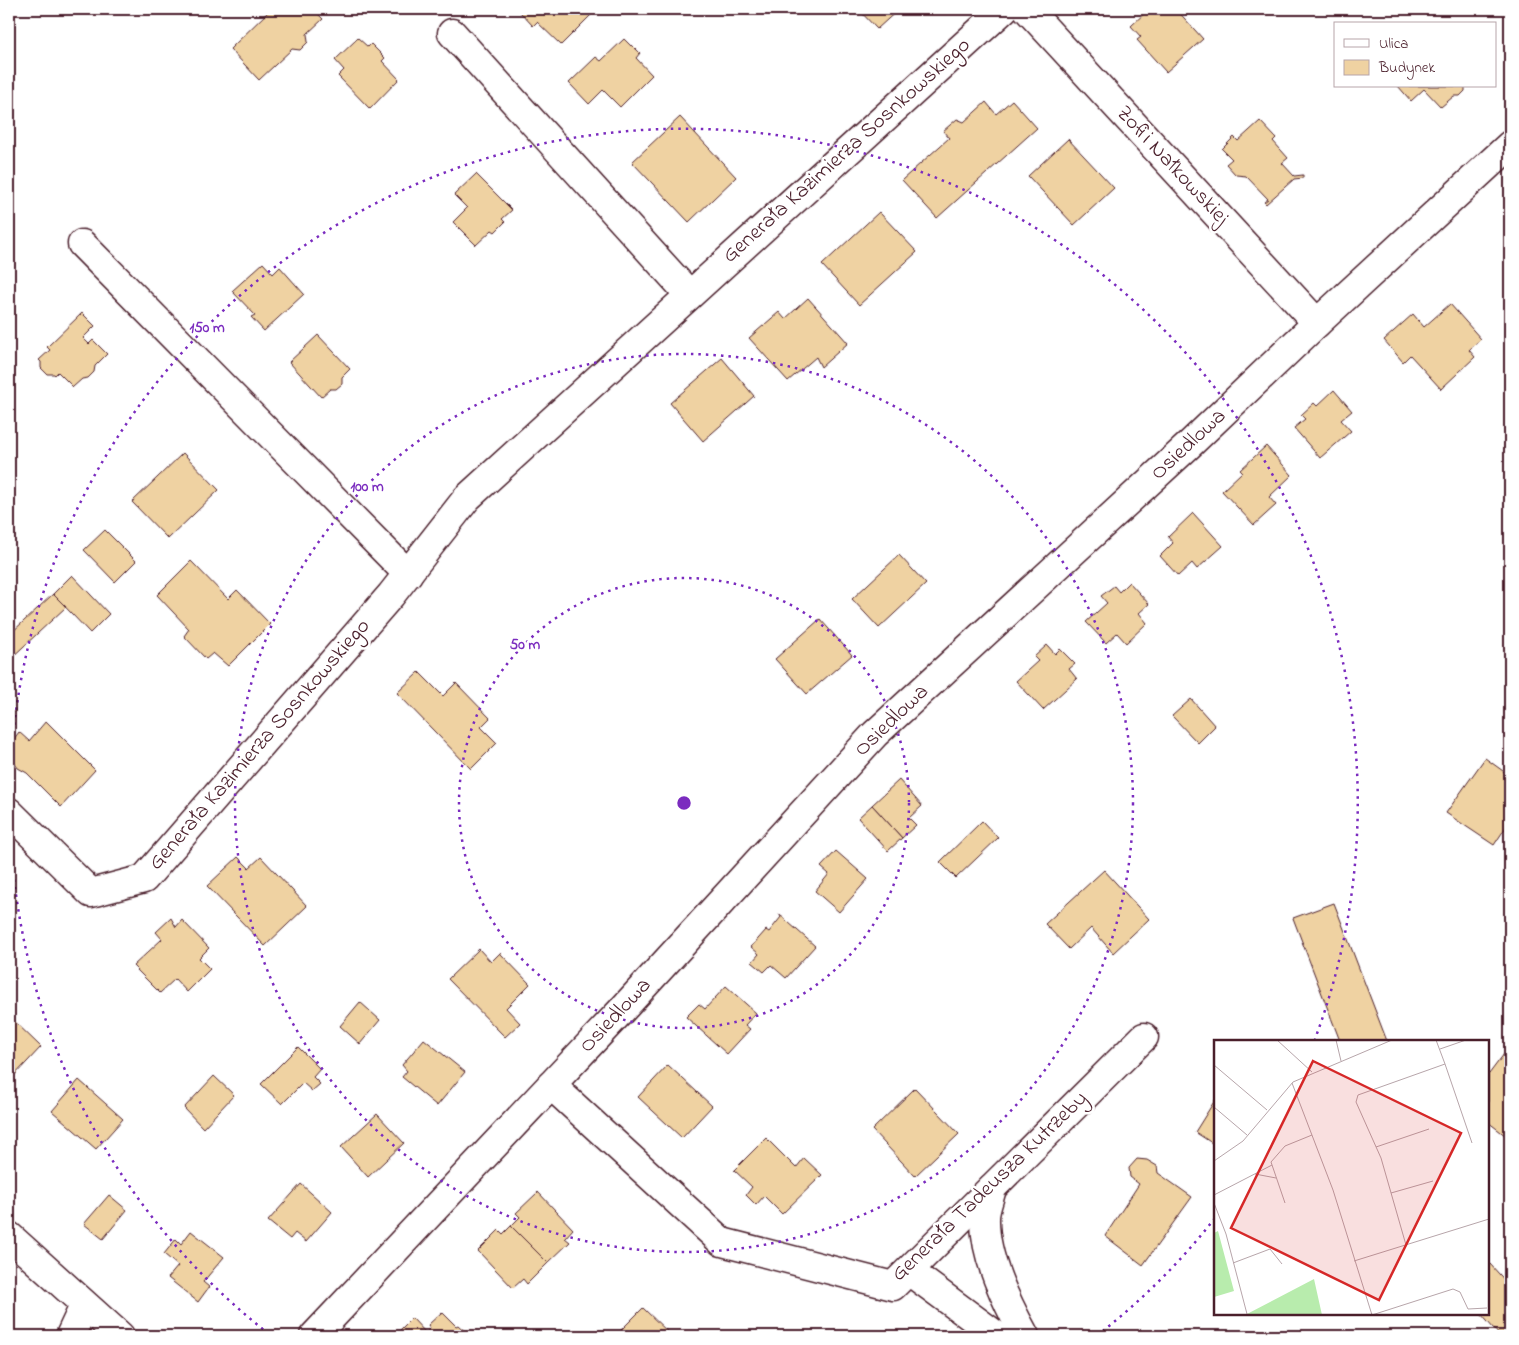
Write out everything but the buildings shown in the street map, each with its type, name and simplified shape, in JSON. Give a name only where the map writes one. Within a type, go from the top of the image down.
[{"type":"street","name":"Generała Kazimierza Sosnkowskiego","points":[[9,812],[91,893],[144,878],[391,595],[467,498],[1004,9]]},
{"type":"street","name":"Zofii Nałkowskiej","points":[[1027,9],[1317,323]]},
{"type":"street","points":[[452,33],[689,294]]},
{"type":"street","name":"Osiedlowa","points":[[314,1336],[551,1085],[875,734],[1174,459],[1317,323],[1510,145]]},
{"type":"street","points":[[82,244],[408,574]]},
{"type":"street","name":"Generała Tadeusza Kutrzeby","points":[[551,1085],[722,1242],[893,1286],[1144,1037]]},
{"type":"street","points":[[992,1188],[985,1216],[986,1233],[1001,1286],[1012,1313],[1025,1336]]},
{"type":"street","points":[[9,1236],[84,1306],[120,1336]]},
{"type":"street","points":[[909,1271],[997,1336]]},
{"type":"street","points":[[70,1336],[84,1306]]}]
